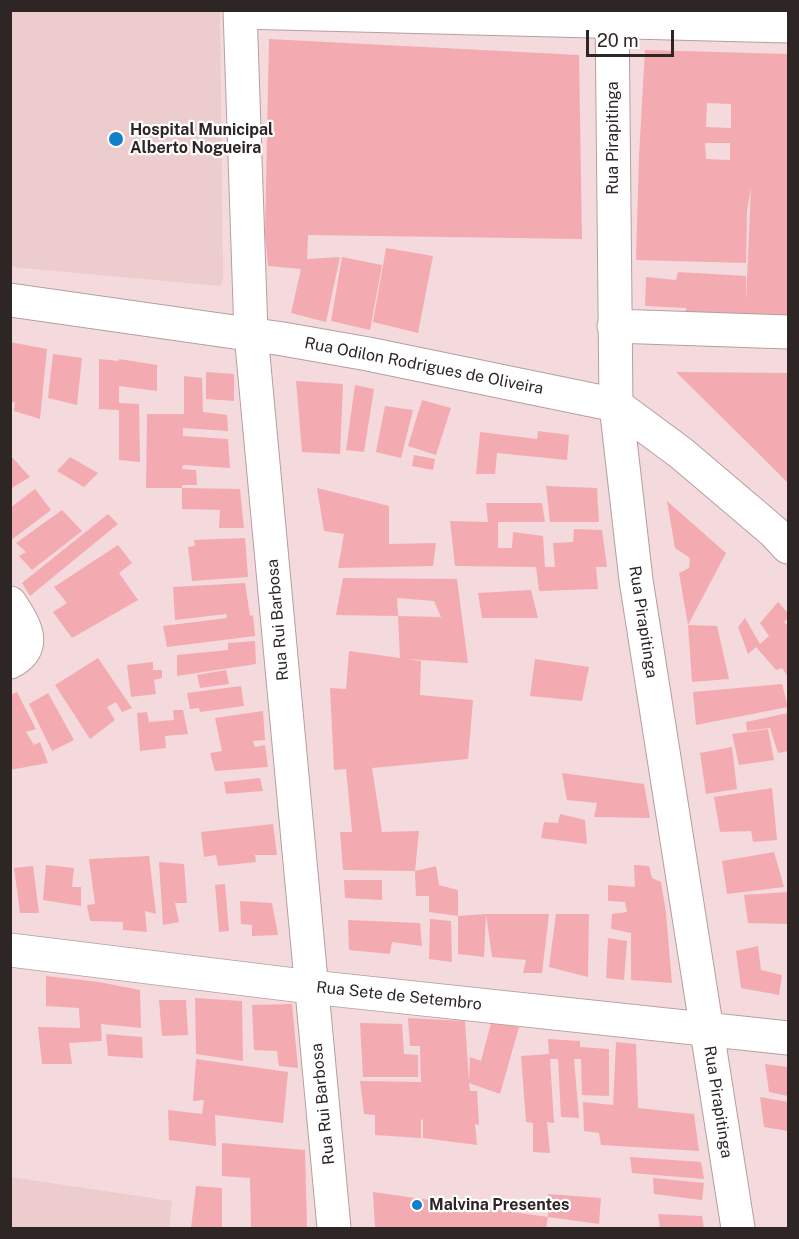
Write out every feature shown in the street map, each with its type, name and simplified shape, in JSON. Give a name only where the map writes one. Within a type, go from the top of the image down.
[{"type":"street","points":[[240,11],[612,17],[789,26]]},
{"type":"street","name":"Rua Rui Barbosa","points":[[240,11],[251,334],[334,1228]]},
{"type":"street","name":"Rua Pirapitinga","points":[[612,17],[616,405],[636,579],[738,1228]]},
{"type":"street","name":"Rua Odilon Rodrigues de Oliveira","points":[[10,300],[251,334],[368,354],[616,405],[681,453],[789,547]]},
{"type":"street","points":[[614,326],[789,332]]},
{"type":"street","points":[[10,603],[27,633],[27,646],[20,657],[10,662]]},
{"type":"street","name":"Rua Sete de Setembro","points":[[10,950],[311,987],[789,1038]]},
{"type":"shaded area","name":"Hospital Municipal Alberto Nogueira","points":[[10,11],[220,11],[223,277],[221,286],[11,267]]},
{"type":"shaded area","points":[[10,1177],[172,1201],[169,1228],[11,1228]]},
{"type":"building","points":[[269,39],[579,55],[582,239],[308,235],[307,259],[340,257],[326,322],[291,313],[301,269],[268,266],[265,234]]},
{"type":"building","points":[[645,50],[788,54],[788,321],[685,319],[686,308],[645,306],[646,277],[676,280],[678,272],[746,276],[746,303],[751,188],[747,211],[746,263],[636,260]],"holes":[[[707,103],[731,104],[731,128],[706,127]],[[705,143],[730,143],[730,160],[706,159]]]},
{"type":"building","points":[[386,248],[433,256],[418,333],[373,322]]},
{"type":"building","points":[[342,257],[382,265],[370,330],[331,321]]},
{"type":"building","points":[[10,342],[47,349],[40,419],[14,411],[15,402],[10,402]]},
{"type":"building","points":[[53,354],[82,358],[77,405],[48,398]]},
{"type":"building","points":[[99,359],[119,361],[119,359],[157,365],[157,391],[119,386],[119,403],[139,404],[140,462],[119,460],[119,410],[99,409]]},
{"type":"building","points":[[206,372],[234,374],[234,401],[206,399]]},
{"type":"building","points":[[676,372],[788,373],[788,483],[765,460]]},
{"type":"building","points":[[184,376],[202,378],[203,412],[227,415],[228,431],[183,428],[183,436],[228,439],[230,468],[183,465],[182,469],[196,470],[197,485],[182,485],[182,488],[146,488],[147,414],[184,414]]},
{"type":"building","points":[[296,381],[343,384],[340,454],[302,452]]},
{"type":"building","points":[[355,385],[374,389],[364,452],[346,450]]},
{"type":"building","points":[[422,400],[451,408],[436,455],[408,446]]},
{"type":"building","points":[[385,406],[413,410],[401,458],[376,452]]},
{"type":"building","points":[[538,431],[569,435],[567,460],[497,453],[495,474],[476,474],[480,432],[537,439]]},
{"type":"building","points":[[10,455],[30,477],[10,489]]},
{"type":"building","points":[[414,455],[435,459],[433,470],[412,466]]},
{"type":"building","points":[[70,457],[98,473],[84,487],[57,471]]},
{"type":"building","points":[[546,486],[597,488],[599,522],[550,522]]},
{"type":"building","points":[[182,488],[240,489],[244,528],[219,528],[220,510],[182,509]]},
{"type":"building","points":[[317,488],[389,506],[389,544],[436,543],[433,566],[338,568],[344,534],[324,531]]},
{"type":"building","points":[[35,489],[51,510],[10,541],[10,508]]},
{"type":"building","points":[[667,501],[726,553],[688,625],[679,573],[689,568],[690,558],[675,548]]},
{"type":"building","points":[[486,503],[542,503],[545,522],[498,522],[498,548],[512,548],[513,532],[543,536],[545,567],[555,567],[553,543],[573,542],[574,529],[602,530],[607,567],[596,567],[598,589],[539,591],[536,567],[455,566],[450,521],[488,522]]},
{"type":"building","points":[[62,510],[82,531],[32,570],[19,556],[26,552],[16,543]]},
{"type":"building","points":[[108,514],[118,524],[30,596],[22,583]]},
{"type":"building","points":[[245,538],[248,577],[192,581],[188,547],[195,546],[194,540]]},
{"type":"building","points":[[118,545],[132,563],[119,573],[138,600],[72,638],[53,612],[67,603],[54,587]]},
{"type":"building","points":[[343,578],[457,579],[468,663],[405,659],[421,661],[420,695],[473,700],[468,759],[372,768],[382,832],[419,831],[415,871],[343,870],[340,832],[352,832],[346,769],[334,770],[330,688],[346,689],[349,651],[400,658],[398,616],[336,615]],"holes":[[[397,598],[434,601],[441,617],[398,616]]]},
{"type":"building","points":[[245,583],[250,616],[253,615],[255,636],[167,647],[163,626],[227,618],[226,614],[175,620],[173,587]]},
{"type":"building","points":[[531,590],[538,618],[482,618],[478,593]]},
{"type":"building","points":[[778,602],[788,613],[788,618],[784,622],[788,626],[788,677],[782,668],[776,670],[756,647],[748,654],[738,627],[745,618],[760,644],[769,636],[760,623]]},
{"type":"building","points":[[688,625],[717,626],[729,679],[692,682]]},
{"type":"building","points":[[255,641],[256,664],[177,676],[177,655],[228,650],[228,643]]},
{"type":"building","points":[[98,658],[132,708],[122,712],[116,702],[107,707],[115,720],[90,739],[55,685]]},
{"type":"building","points":[[535,659],[589,667],[582,701],[530,696]]},
{"type":"building","points":[[153,662],[153,670],[162,670],[162,678],[154,680],[156,694],[131,697],[127,665]]},
{"type":"building","points":[[226,670],[229,684],[200,688],[197,675]]},
{"type":"building","points":[[782,684],[788,707],[696,725],[693,692]]},
{"type":"building","points":[[241,686],[244,706],[200,712],[199,708],[190,709],[187,693]]},
{"type":"building","points":[[17,692],[36,729],[26,732],[34,745],[40,742],[48,763],[10,770],[10,695]]},
{"type":"building","points":[[48,693],[74,740],[52,751],[29,704]]},
{"type":"building","points":[[173,710],[183,710],[188,734],[165,736],[166,748],[140,751],[137,713],[147,712],[149,722],[174,720]]},
{"type":"building","points":[[263,711],[265,740],[253,741],[255,747],[265,745],[268,767],[215,771],[210,753],[222,751],[215,718]]},
{"type":"building","points":[[788,713],[788,751],[778,753],[770,728],[747,731],[746,722]]},
{"type":"building","points":[[768,729],[774,760],[739,765],[732,734]]},
{"type":"building","points":[[732,747],[737,789],[706,794],[700,753]]},
{"type":"building","points":[[562,773],[644,784],[650,818],[594,817],[597,803],[567,800]]},
{"type":"building","points":[[260,778],[263,791],[226,794],[224,782]]},
{"type":"building","points":[[772,788],[777,840],[753,842],[751,831],[720,832],[714,797]]},
{"type":"building","points":[[560,814],[585,820],[587,844],[541,838],[544,822],[558,823]]},
{"type":"building","points":[[273,824],[277,855],[255,855],[256,862],[218,866],[216,855],[204,857],[201,832]]},
{"type":"building","points":[[774,852],[784,887],[727,894],[722,861]]},
{"type":"building","points":[[149,856],[156,914],[145,911],[147,932],[123,930],[123,922],[90,921],[87,905],[95,904],[89,859]]},
{"type":"building","points":[[159,862],[184,864],[187,903],[175,903],[179,922],[163,925]]},
{"type":"building","points":[[46,865],[74,868],[72,887],[81,887],[81,906],[43,900]]},
{"type":"building","points":[[634,865],[649,866],[652,878],[661,882],[672,983],[631,980],[631,933],[611,929],[612,914],[627,912],[625,902],[608,901],[608,885],[635,887]]},
{"type":"building","points":[[33,866],[39,913],[20,913],[14,868]]},
{"type":"building","points":[[436,866],[439,885],[458,890],[458,916],[429,912],[429,896],[416,896],[415,871]]},
{"type":"building","points":[[344,880],[382,880],[382,900],[345,898]]},
{"type":"building","points":[[225,884],[229,931],[219,932],[215,885]]},
{"type":"building","points":[[788,892],[788,924],[748,923],[744,895]]},
{"type":"building","points":[[240,901],[272,903],[278,935],[252,936],[252,925],[241,924]]},
{"type":"building","points":[[486,914],[549,914],[542,973],[523,973],[526,960],[492,957]]},
{"type":"building","points":[[486,914],[484,957],[458,954],[458,916]]},
{"type":"building","points":[[556,914],[589,914],[588,977],[549,967]]},
{"type":"building","points":[[430,919],[451,921],[452,962],[429,959]]},
{"type":"building","points":[[348,920],[420,923],[422,946],[392,942],[390,954],[349,950]]},
{"type":"building","points":[[608,938],[627,941],[624,980],[606,978]]},
{"type":"building","points":[[758,946],[761,970],[782,975],[779,995],[741,988],[736,951]]},
{"type":"building","points":[[46,976],[99,982],[140,990],[141,1028],[101,1024],[102,1041],[69,1043],[72,1064],[42,1064],[38,1027],[80,1028],[79,1008],[46,1006]]},
{"type":"building","points":[[195,998],[242,1001],[243,1061],[196,1054]]},
{"type":"building","points":[[159,1000],[186,1000],[188,1035],[162,1036]]},
{"type":"building","points":[[292,1004],[298,1068],[279,1066],[277,1051],[254,1050],[252,1005]]},
{"type":"building","points":[[408,1018],[465,1021],[469,1081],[470,1057],[481,1061],[491,1023],[519,1027],[500,1094],[469,1083],[470,1091],[477,1091],[479,1125],[475,1124],[477,1145],[423,1138],[423,1120],[421,1119],[421,1138],[375,1135],[375,1115],[364,1114],[360,1081],[421,1082],[420,1046],[410,1046]]},
{"type":"building","points":[[360,1023],[402,1024],[404,1054],[418,1055],[418,1077],[363,1077]]},
{"type":"building","points":[[106,1034],[142,1037],[143,1058],[108,1056]]},
{"type":"building","points":[[548,1039],[580,1041],[580,1047],[609,1049],[609,1096],[582,1095],[581,1059],[574,1059],[579,1118],[561,1117],[558,1059],[550,1059],[554,1123],[547,1122],[550,1153],[533,1152],[533,1123],[526,1122],[521,1056],[549,1054]]},
{"type":"building","points":[[616,1042],[636,1044],[638,1108],[694,1114],[699,1151],[601,1145],[599,1133],[584,1131],[583,1102],[613,1105]]},
{"type":"building","points":[[196,1059],[288,1072],[283,1123],[215,1115],[216,1146],[169,1140],[168,1110],[202,1114],[204,1100],[193,1101]]},
{"type":"building","points":[[765,1064],[788,1067],[788,1096],[769,1092]]},
{"type":"building","points":[[760,1097],[788,1102],[788,1131],[764,1127]]},
{"type":"building","points":[[222,1143],[305,1150],[307,1228],[251,1228],[250,1178],[222,1176]]},
{"type":"building","points":[[630,1157],[701,1162],[704,1179],[632,1173]]},
{"type":"building","points":[[653,1178],[704,1183],[702,1200],[654,1194]]},
{"type":"building","points":[[196,1186],[222,1188],[222,1228],[191,1228]]},
{"type":"building","name":"Malvina Presentes","points":[[373,1192],[548,1217],[546,1228],[375,1228]]},
{"type":"building","points":[[548,1194],[601,1198],[599,1224],[548,1217]]},
{"type":"building","points":[[658,1214],[702,1216],[704,1228],[660,1228]]},
{"type":"place","name":"Hospital Municipal Alberto Nogueira","points":[[116,139]]},
{"type":"place","name":"Malvina Presentes","points":[[417,1205]]}]
